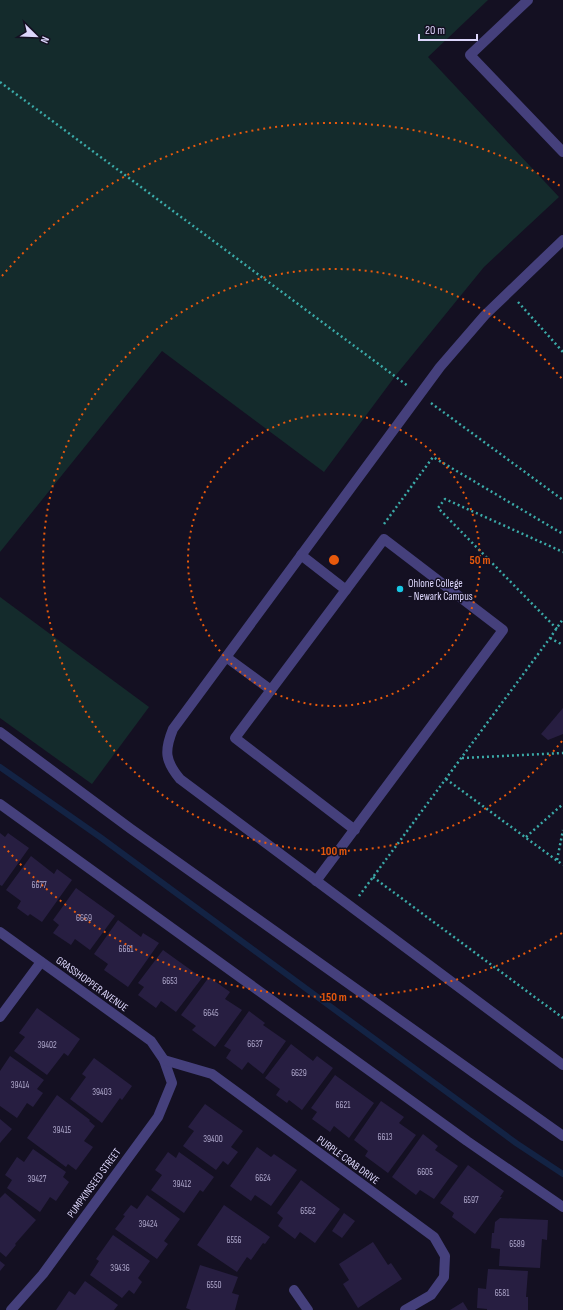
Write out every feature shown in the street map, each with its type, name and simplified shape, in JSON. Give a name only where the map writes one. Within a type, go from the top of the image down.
[{"type":"street","points":[[528,0],[470,56],[563,152]]},
{"type":"street","points":[[563,240],[508,291],[462,340],[419,394],[173,729],[168,742],[167,756],[172,769],[180,780],[563,1065]]},
{"type":"street","points":[[316,881],[355,830],[503,630],[384,539],[235,738],[355,830]]},
{"type":"street","points":[[301,555],[346,590]]},
{"type":"street","points":[[226,657],[271,690]]},
{"type":"street","points":[[0,732],[131,829],[563,1136]]},
{"type":"street","points":[[0,804],[460,1136],[563,1207]]},
{"type":"street","name":"GRASSHOPPER AVENUE","points":[[0,932],[151,1041],[164,1060]]},
{"type":"street","points":[[0,1017],[41,962]]},
{"type":"street","name":"PUMPKINSEED STREET","points":[[11,1310],[43,1274],[158,1117],[172,1083],[164,1060]]},
{"type":"street","name":"PURPLE CRAB DRIVE","points":[[164,1060],[212,1074],[434,1237],[445,1256],[444,1277],[431,1294],[405,1310]]},
{"type":"street","points":[[294,1290],[308,1310]]},
{"type":"path","points":[[0,82],[563,500]]},
{"type":"path","points":[[508,291],[563,352]]},
{"type":"path","points":[[384,539],[383,526],[433,457],[563,534]]},
{"type":"path","points":[[557,629],[438,508],[445,499],[563,552]]},
{"type":"path","points":[[351,907],[563,619]]},
{"type":"path","points":[[550,638],[563,645]]},
{"type":"path","points":[[461,758],[563,753]]},
{"type":"path","points":[[446,779],[563,865]]},
{"type":"path","points":[[526,838],[563,804]]},
{"type":"path","points":[[557,861],[563,830]]},
{"type":"path","points":[[373,877],[563,1018]]},
{"type":"green space","points":[[0,0],[488,0],[428,57],[559,197],[484,267],[396,375],[324,472],[162,351],[0,552]]},
{"type":"green space","points":[[0,597],[149,707],[92,784],[0,718]]},
{"type":"building","points":[[563,708],[563,734],[548,740],[541,734]]},
{"type":"building","points":[[0,833],[5,837],[8,833],[29,848],[2,886],[0,885]]},
{"type":"building","points":[[31,856],[54,874],[57,869],[72,880],[42,922],[30,914],[28,916],[17,908],[21,901],[6,890]]},
{"type":"building","points":[[76,888],[115,916],[90,950],[75,939],[71,945],[53,933],[59,925],[53,920]]},
{"type":"building","points":[[118,920],[141,937],[143,933],[159,943],[128,987],[104,970],[108,964],[94,954]]},
{"type":"building","points":[[163,950],[202,978],[176,1012],[161,1001],[156,1008],[138,995],[144,987],[138,983]]},
{"type":"building","points":[[209,977],[230,992],[225,999],[242,1010],[215,1047],[192,1030],[196,1026],[181,1015]]},
{"type":"building","points":[[37,1008],[80,1039],[68,1056],[64,1053],[47,1075],[14,1051],[25,1037],[19,1033]]},
{"type":"building","points":[[249,1011],[265,1023],[263,1025],[286,1041],[263,1074],[248,1062],[242,1070],[226,1058],[231,1050],[224,1046]]},
{"type":"building","points":[[291,1044],[313,1061],[317,1056],[333,1068],[302,1110],[289,1100],[287,1103],[276,1095],[280,1089],[265,1078]]},
{"type":"building","points":[[10,1056],[44,1080],[37,1089],[43,1093],[33,1107],[27,1103],[17,1118],[0,1106],[0,1071]]},
{"type":"building","points":[[94,1058],[132,1086],[122,1100],[120,1098],[102,1123],[70,1099],[86,1077],[82,1074]]},
{"type":"building","points":[[335,1075],[374,1103],[349,1138],[334,1126],[330,1132],[312,1119],[317,1112],[311,1108]]},
{"type":"building","points":[[57,1095],[90,1120],[89,1121],[95,1126],[84,1141],[93,1147],[76,1170],[68,1164],[66,1167],[27,1138]]},
{"type":"building","points":[[381,1101],[404,1117],[399,1123],[416,1135],[388,1173],[365,1156],[368,1151],[354,1140]]},
{"type":"building","points":[[205,1104],[243,1131],[231,1147],[238,1152],[228,1165],[223,1161],[216,1170],[183,1146],[194,1131],[188,1127]]},
{"type":"building","points":[[0,1119],[12,1129],[0,1143]]},
{"type":"building","points":[[423,1134],[438,1146],[435,1150],[458,1166],[434,1199],[420,1190],[416,1195],[392,1177]]},
{"type":"building","points":[[257,1147],[271,1157],[274,1154],[297,1170],[271,1206],[255,1195],[251,1201],[230,1186]]},
{"type":"building","points":[[33,1149],[66,1172],[63,1177],[69,1182],[56,1201],[50,1197],[40,1212],[7,1188],[12,1180],[5,1175],[17,1157],[24,1162]]},
{"type":"building","points":[[168,1152],[176,1158],[179,1152],[214,1177],[203,1192],[200,1190],[184,1213],[151,1190],[162,1175],[155,1170]]},
{"type":"building","points":[[468,1165],[504,1191],[500,1197],[502,1197],[475,1234],[452,1217],[454,1213],[440,1203]]},
{"type":"building","points":[[301,1180],[340,1209],[315,1243],[300,1232],[295,1239],[278,1226],[283,1218],[277,1213]]},
{"type":"building","points":[[5,1193],[36,1220],[6,1257],[0,1252],[0,1198]]},
{"type":"building","points":[[147,1195],[180,1219],[164,1241],[168,1244],[157,1259],[115,1229],[131,1205],[137,1209]]},
{"type":"building","points":[[224,1205],[270,1237],[265,1244],[263,1243],[251,1260],[247,1257],[237,1272],[197,1245]]},
{"type":"building","points":[[344,1213],[355,1221],[342,1238],[332,1231]]},
{"type":"building","points":[[500,1218],[548,1220],[547,1240],[542,1239],[540,1268],[499,1266],[500,1249],[491,1248],[492,1233],[494,1233],[495,1222]]},
{"type":"building","points":[[113,1235],[150,1261],[138,1278],[142,1282],[134,1294],[129,1290],[122,1298],[90,1275],[99,1261],[96,1259]]},
{"type":"building","points":[[373,1242],[388,1265],[391,1263],[402,1279],[358,1308],[343,1284],[349,1280],[339,1264]]},
{"type":"building","points":[[0,1261],[5,1265],[0,1271]]},
{"type":"building","points":[[200,1265],[238,1277],[232,1293],[239,1295],[235,1310],[191,1310],[186,1308]]},
{"type":"building","points":[[488,1269],[528,1271],[526,1297],[528,1297],[528,1310],[487,1310],[477,1308],[478,1288],[486,1289]]},
{"type":"building","points":[[85,1281],[118,1305],[114,1310],[56,1310],[69,1291],[75,1295]]},
{"type":"building","points":[[463,1302],[468,1310],[450,1310]]},
{"type":"waterway","points":[[0,767],[100,837],[516,1143],[563,1174]]},
{"type":"place","name":"Ohlone College - Newark Campus","points":[[400,589]]}]
